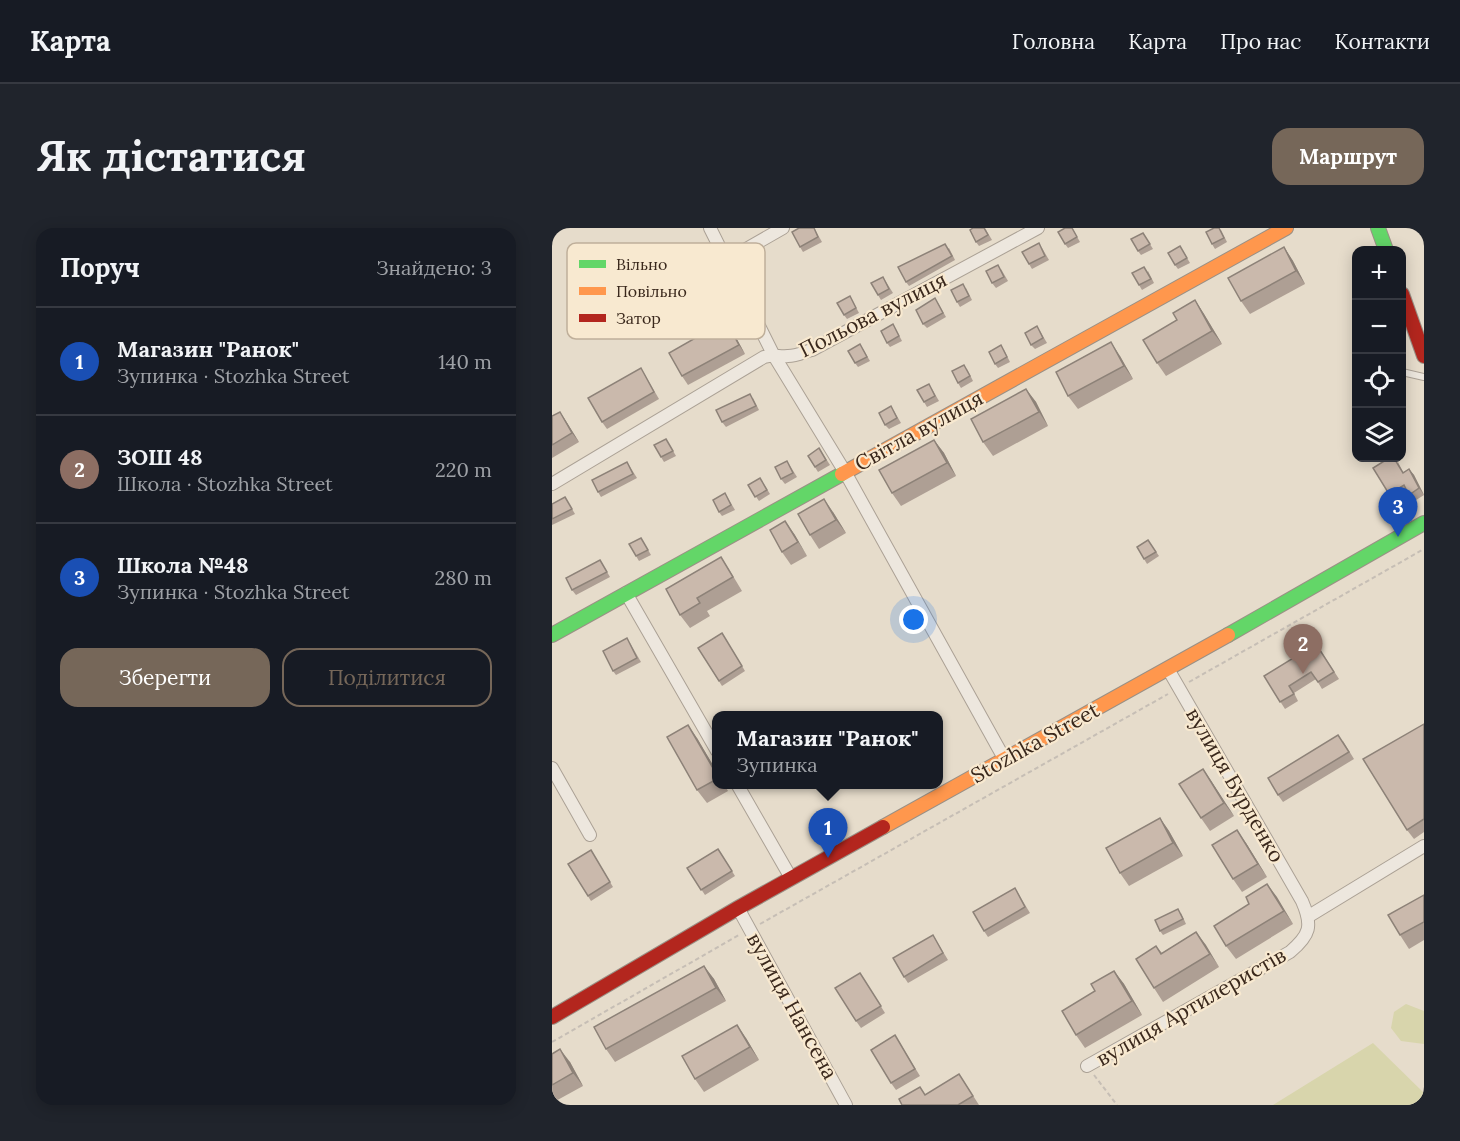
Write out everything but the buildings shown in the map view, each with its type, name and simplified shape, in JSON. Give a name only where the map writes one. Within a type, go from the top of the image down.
[{"type":"street","points":[[710,228],[718,243]]},
{"type":"street","points":[[757,243],[783,228]]},
{"type":"street","name":"Польова вулиця","points":[[552,484],[764,357],[774,354],[784,357],[794,356],[812,350],[1038,228]]},
{"type":"street","name":"Світла вулиця","points":[[552,635],[1286,228]]},
{"type":"street","points":[[1378,228],[1385,246]]},
{"type":"street","points":[[1403,300],[1424,356]]},
{"type":"street","points":[[765,336],[845,472],[1005,760]]},
{"type":"street","name":"Stozhka Street","points":[[552,1017],[738,908],[1168,669],[1424,522]]},
{"type":"street","points":[[626,593],[712,742]]},
{"type":"street","name":"вулиця Бурденко","points":[[1168,669],[1309,916]]},
{"type":"street","points":[[552,768],[590,835]]},
{"type":"street","points":[[739,789],[791,878]]},
{"type":"street","points":[[1309,916],[1424,846]]},
{"type":"street","name":"вулиця Нансена","points":[[738,908],[846,1105]]},
{"type":"street","name":"вулиця Артилеристів","points":[[1086,1066],[1290,952],[1302,942],[1309,929],[1309,916]]},
{"type":"lane","points":[[1406,373],[1424,377]]},
{"type":"path","points":[[552,1042],[1424,549]]},
{"type":"path","points":[[1086,1066],[1116,1105]]},
{"type":"shaded area","points":[[1406,1004],[1424,1011],[1424,1044],[1401,1041],[1391,1028],[1394,1012]]},
{"type":"shaded area","points":[[1373,1043],[1424,1093],[1424,1105],[1273,1105]]},
{"type":"traffic: fast","points":[[1378,228],[1385,246]]},
{"type":"traffic: fast","points":[[552,635],[842,474]]},
{"type":"traffic: fast","points":[[1228,635],[1424,523]]},
{"type":"traffic: slow","points":[[842,474],[1286,228]]},
{"type":"traffic: slow","points":[[883,827],[1228,635]]},
{"type":"traffic: jam","points":[[1404,300],[1424,356]]},
{"type":"traffic: jam","points":[[552,1017],[738,908],[883,827]]},
{"type":"place","name":"Школа №48","points":[[1398,537]]},
{"type":"place","name":"ЗОШ 48","points":[[1303,674]]},
{"type":"place","name":"Магазин \"Ранок\"","points":[[828,858]]}]
